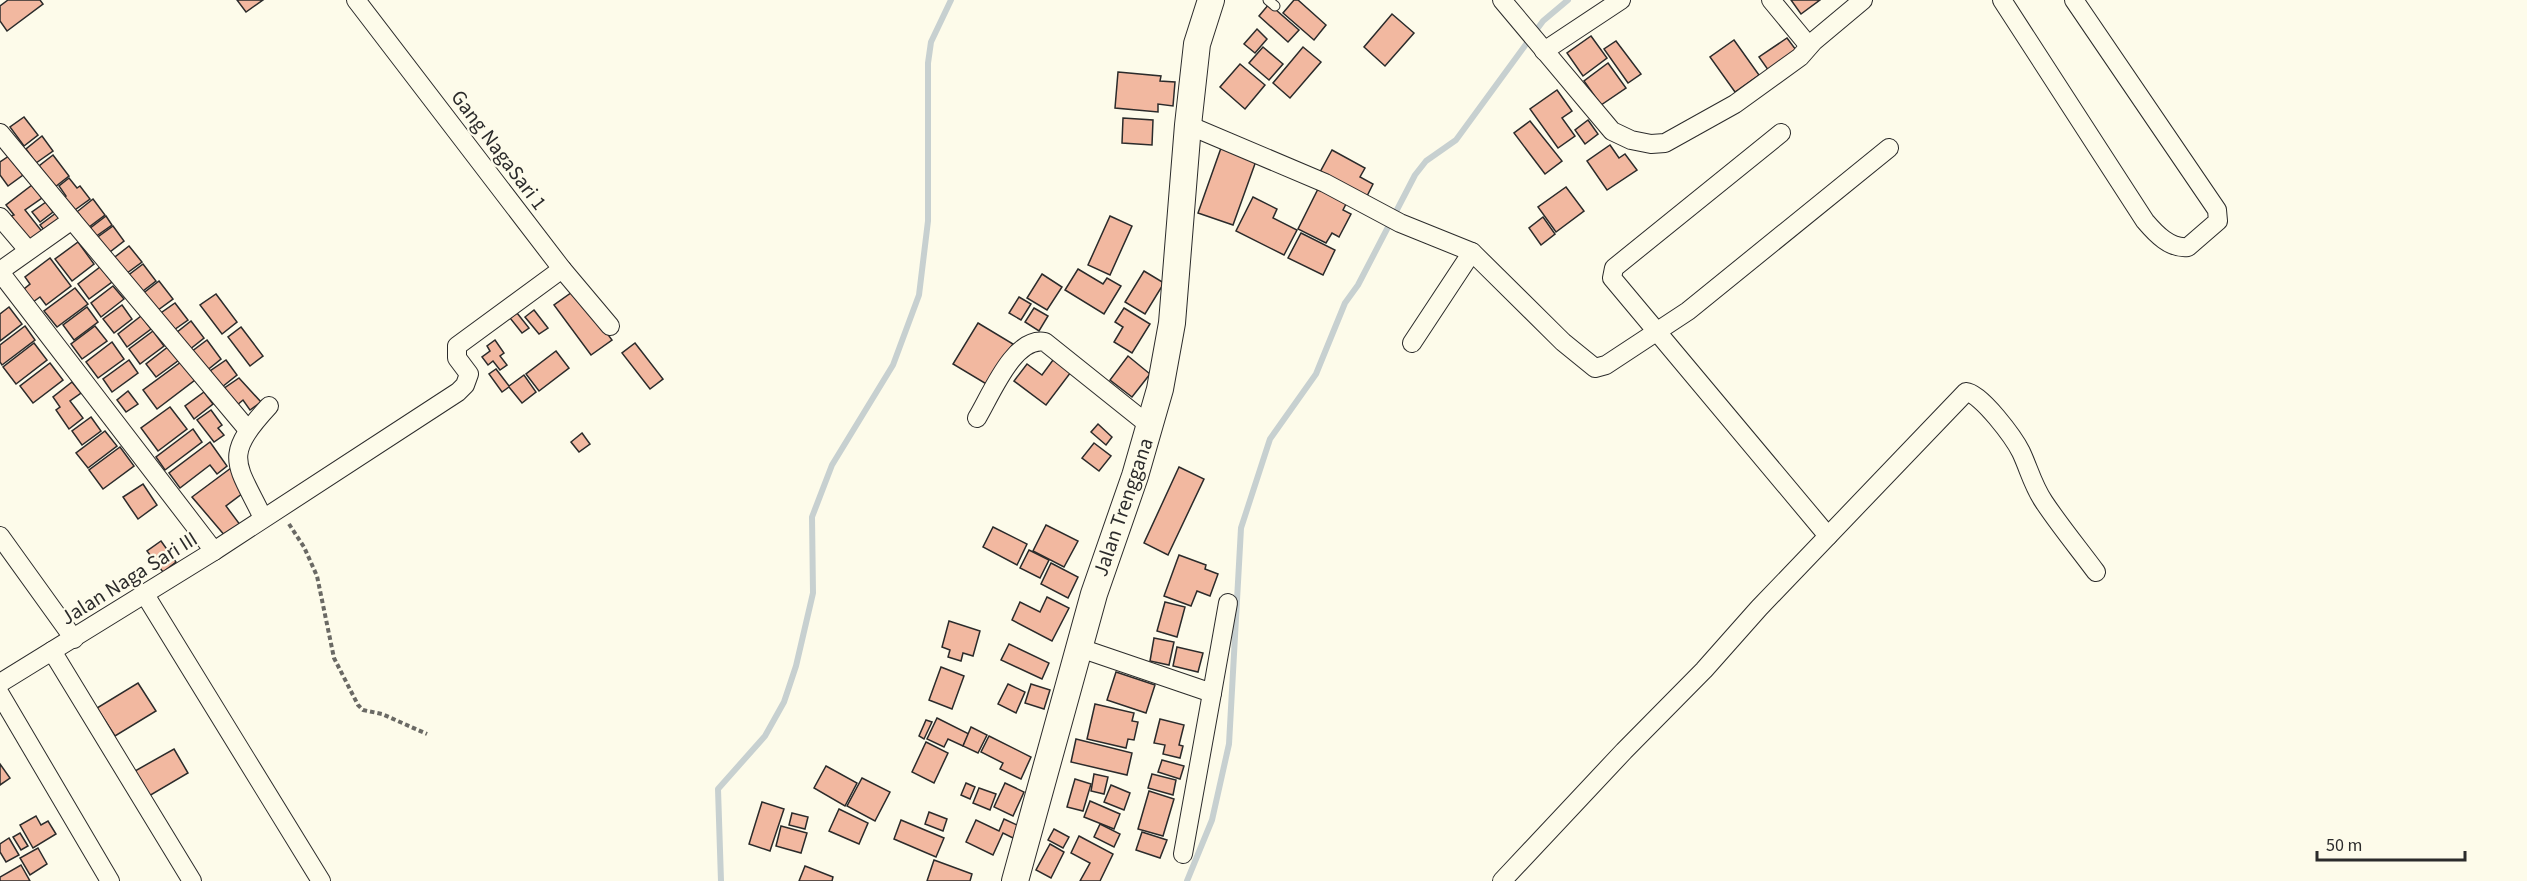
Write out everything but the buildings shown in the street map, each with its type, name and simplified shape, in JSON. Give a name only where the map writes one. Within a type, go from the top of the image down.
[{"type":"main road","name":"Jalan Trenggana","points":[[1016,881],[1058,719],[1094,594],[1150,426],[1165,365],[1172,323],[1197,44],[1211,0]]},
{"type":"street","name":"Gang NagaSari 1","points":[[356,0],[562,269],[610,326]]},
{"type":"street","points":[[1502,0],[1612,131],[1622,137],[1651,144],[1665,143],[1735,104],[1800,57],[1809,46],[1863,0]]},
{"type":"street","points":[[1544,51],[1621,0]]},
{"type":"street","points":[[1771,0],[1809,46]]},
{"type":"street","points":[[2002,0],[2145,221],[2157,234],[2174,245],[2188,247],[2218,221],[2217,210],[2074,0]]},
{"type":"street","points":[[1188,125],[1325,183],[1400,223],[1472,252],[1563,342],[1595,368],[1606,365],[1688,311],[1888,148]]},
{"type":"street","points":[[0,133],[248,430]]},
{"type":"street","points":[[1781,133],[1614,268],[1612,278],[1828,536]]},
{"type":"street","points":[[0,217],[28,250]]},
{"type":"street","points":[[72,220],[0,271],[214,551]]},
{"type":"street","points":[[1412,343],[1472,252]]},
{"type":"street","name":"Jalan Naga Sari III","points":[[0,683],[214,551],[458,392],[465,385],[469,375],[457,358],[457,346],[562,269]]},
{"type":"street","points":[[977,418],[1014,354],[1026,344],[1036,340],[1045,342],[1150,426]]},
{"type":"street","points":[[1502,881],[1964,394],[1969,392],[1976,397],[2010,434],[2020,451],[2032,483],[2043,501],[2096,572]]},
{"type":"street","points":[[263,518],[237,458],[237,450],[248,430],[269,406]]},
{"type":"street","points":[[0,536],[74,639]]},
{"type":"street","points":[[144,593],[321,881]]},
{"type":"street","points":[[1183,854],[1228,603]]},
{"type":"street","points":[[1080,648],[1212,693]]},
{"type":"street","points":[[52,651],[192,881]]},
{"type":"street","points":[[0,694],[110,881]]},
{"type":"path","points":[[279,508],[317,576],[334,658],[358,705],[363,710],[382,714],[427,734]]},
{"type":"waterway","points":[[721,881],[718,789],[765,736],[784,702],[796,666],[813,593],[812,517],[832,465],[893,365],[919,295],[928,221],[928,63],[931,42],[951,0]]},
{"type":"waterway","points":[[1187,881],[1212,820],[1229,744],[1241,528],[1270,439],[1316,374],[1345,303],[1358,285],[1415,175],[1426,161],[1456,140],[1543,21],[1568,0]]}]
